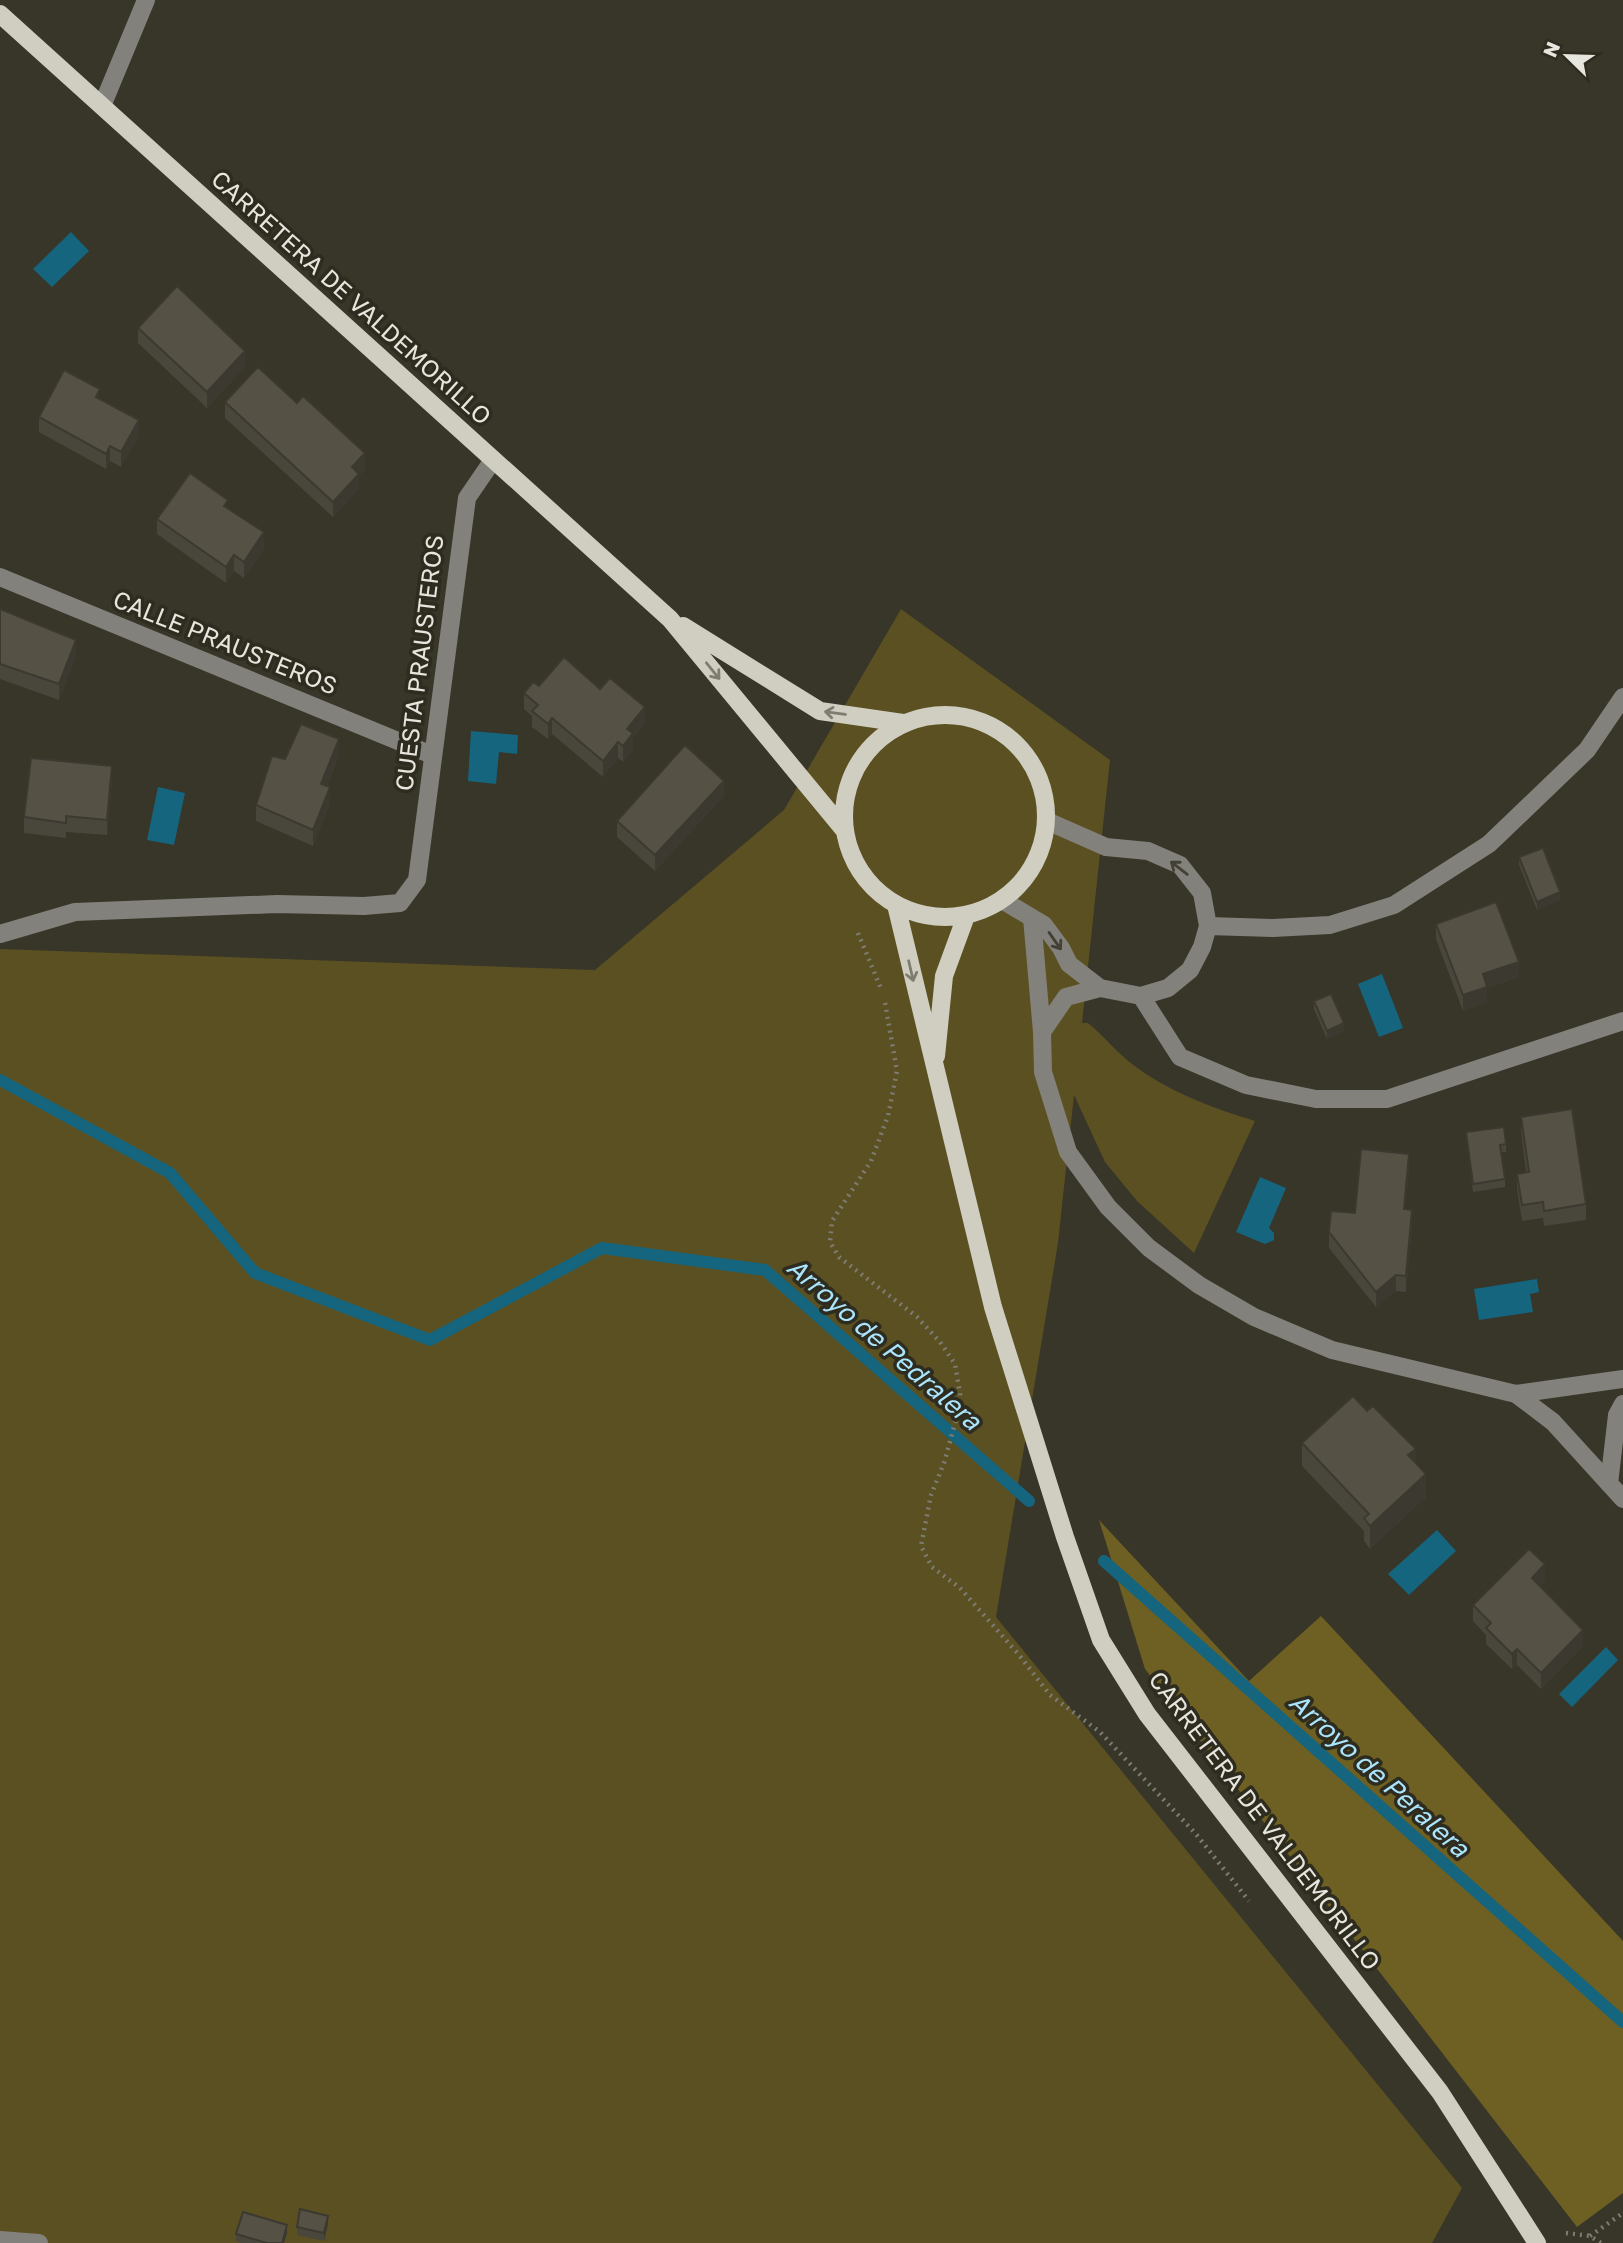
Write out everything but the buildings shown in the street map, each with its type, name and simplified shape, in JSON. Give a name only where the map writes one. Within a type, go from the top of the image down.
[{"type":"main road","name":"CARRETERA DE VALDEMORILLO","points":[[0,14],[670,618],[845,831]]},
{"type":"main road","name":"CARRETERA DE VALDEMORILLO","points":[[670,618],[820,711],[903,723]]},
{"type":"main road","points":[[931,715],[961,715],[990,724],[1014,741],[1033,763],[1044,791],[1047,821],[1041,851],[1025,878],[1002,900],[985,910],[966,916],[942,918],[918,914],[896,905],[872,886],[854,861],[845,831],[845,799],[856,768],[876,742],[903,723],[931,715]]},
{"type":"main road","name":"CARRETERA DE VALDEMORILLO","points":[[896,905],[992,1307],[1065,1537],[1101,1640],[1147,1714],[1440,2092],[1537,2243]]},
{"type":"main road","name":"CARRETERA DE VALDEMORILLO","points":[[935,1070],[944,976],[966,916]]},
{"type":"street","points":[[102,106],[146,0]]},
{"type":"street","name":"CUESTA PRAUSTEROS","points":[[0,934],[75,912],[277,904],[364,906],[400,903],[417,880],[467,498],[493,460]]},
{"type":"street","name":"CALLE PRAUSTEROS","points":[[0,577],[432,755]]},
{"type":"street","points":[[1208,926],[1273,928],[1330,925],[1394,905],[1489,844],[1587,751],[1623,697]]},
{"type":"street","points":[[1042,1032],[1066,997],[1100,988],[1141,996],[1168,988],[1190,970],[1202,947],[1208,926],[1202,893],[1180,865],[1148,851],[1106,847],[1047,821]]},
{"type":"street","points":[[1002,900],[1044,925],[1069,964],[1100,988]]},
{"type":"street","points":[[1032,918],[1042,1032],[1042,1072],[1069,1152],[1108,1207],[1149,1248],[1199,1285],[1254,1317],[1332,1350],[1516,1394],[1623,1379]]},
{"type":"street","points":[[1141,996],[1180,1057],[1246,1085],[1316,1099],[1387,1099],[1623,1021]]},
{"type":"street","points":[[1516,1394],[1553,1422],[1623,1499]]},
{"type":"street","points":[[1609,1484],[1617,1415],[1623,1404]]},
{"type":"street","points":[[0,2240],[39,2243]]},
{"type":"path","points":[[858,933],[883,992],[897,1071],[888,1116],[871,1161],[832,1221],[830,1242],[839,1257],[917,1317],[940,1342],[955,1364],[960,1394],[959,1409],[944,1463],[930,1495],[921,1546],[932,1567],[960,1588],[1050,1695],[1100,1732],[1196,1834],[1250,1902]]},
{"type":"path","points":[[1590,2236],[1623,2213]]},
{"type":"shaded area","points":[[901,609],[1110,760],[1082,1023],[1088,1023],[1126,1059],[1160,1083],[1206,1104],[1255,1121],[1194,1253],[1137,1201],[1105,1162],[1074,1095],[1058,1243],[996,1617],[1462,2188],[1432,2243],[0,2243],[0,949],[595,970],[784,810]]},
{"type":"shaded area","points":[[1099,1520],[1249,1681],[1321,1616],[1623,1941],[1623,2193],[1577,2227],[1145,1669]]},
{"type":"water","points":[[71,232],[89,251],[52,287],[33,269]]},
{"type":"water","points":[[471,731],[518,735],[517,754],[499,752],[496,784],[468,781]]},
{"type":"water","points":[[158,787],[185,793],[174,845],[147,840]]},
{"type":"water","points":[[1382,974],[1403,1028],[1379,1037],[1358,984]]},
{"type":"water","points":[[1260,1177],[1286,1188],[1269,1228],[1274,1233],[1274,1240],[1265,1244],[1236,1232]]},
{"type":"water","points":[[1537,1279],[1539,1292],[1530,1294],[1533,1312],[1479,1320],[1474,1289]]},
{"type":"water","points":[[1437,1530],[1456,1551],[1409,1595],[1388,1574]]},
{"type":"water","points":[[1606,1647],[1618,1660],[1572,1707],[1559,1694]]},
{"type":"waterway","name":"Arroyo de Pedralera","points":[[0,1080],[170,1173],[255,1273],[430,1340],[602,1248],[765,1270],[1029,1501]]},
{"type":"waterway","name":"Arroyo de Peralera","points":[[1104,1561],[1623,2022]]}]
